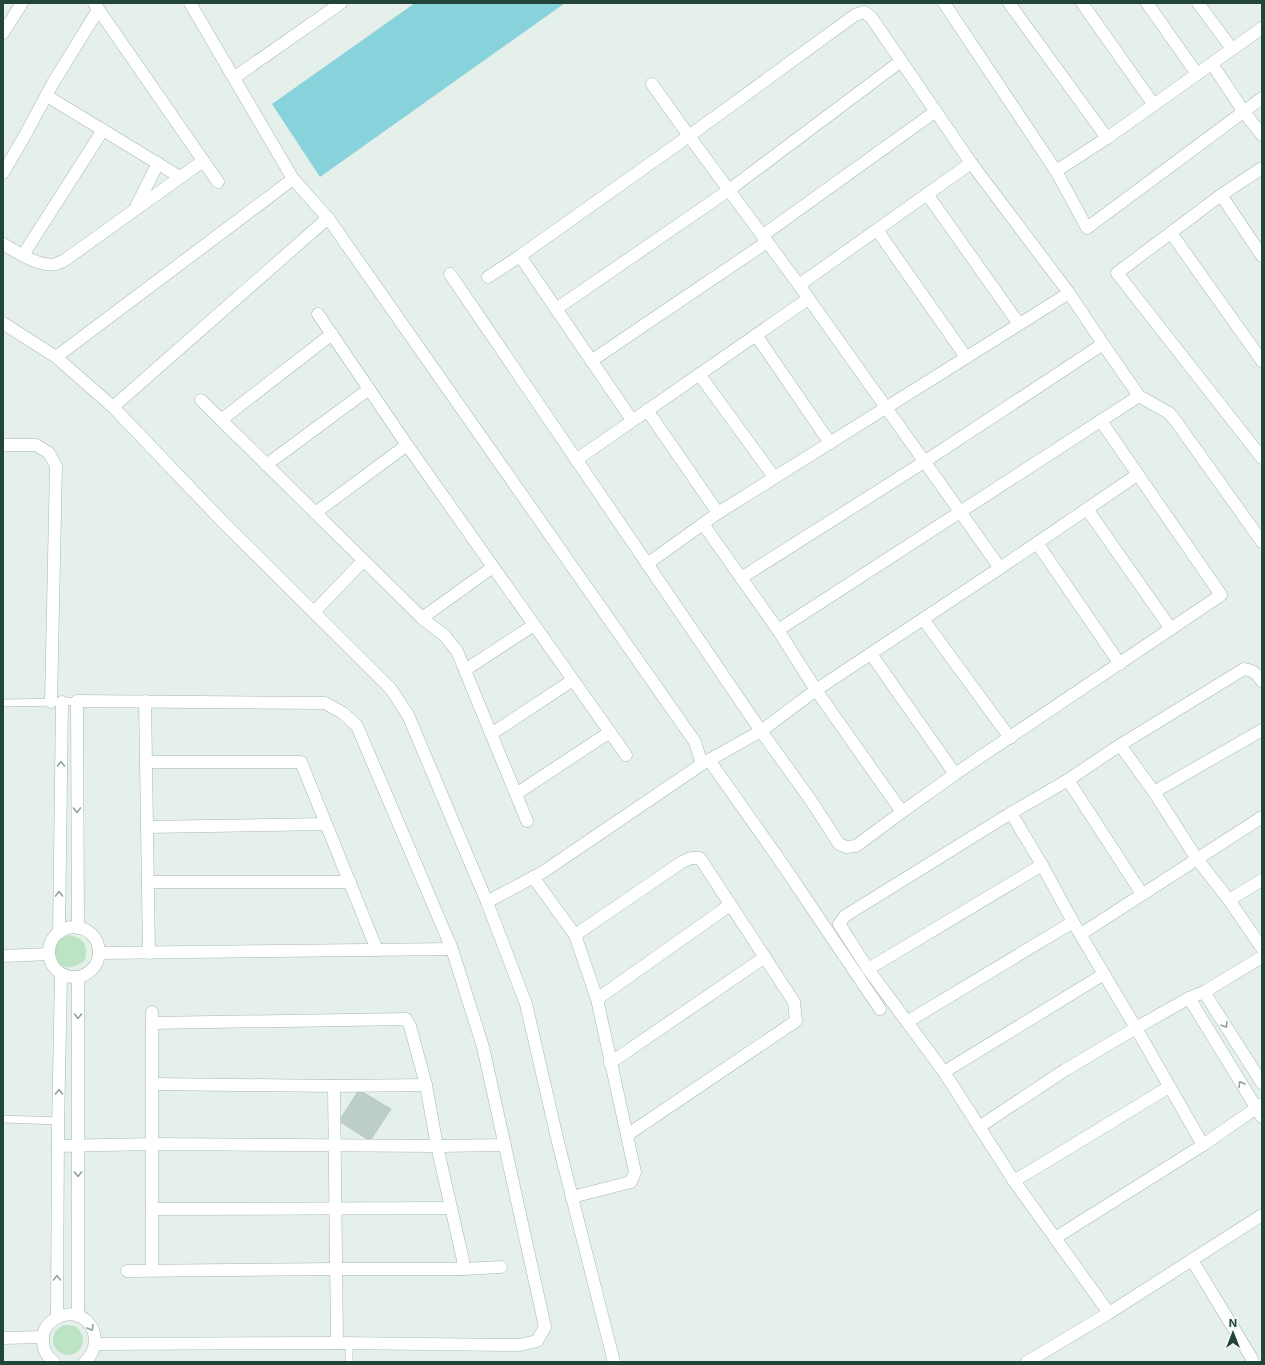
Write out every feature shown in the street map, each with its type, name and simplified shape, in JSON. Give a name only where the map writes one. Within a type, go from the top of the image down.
[{"type":"street","points":[[3,33],[22,3]]},
{"type":"street","points":[[190,3],[293,179],[328,218],[695,742],[706,762],[781,862],[880,1009]]},
{"type":"street","points":[[234,77],[341,3]]},
{"type":"street","points":[[944,3],[1056,171],[1087,228],[1262,98]]},
{"type":"street","points":[[1009,3],[1107,138]]},
{"type":"street","points":[[1082,3],[1154,104]]},
{"type":"street","points":[[1147,3],[1197,74]]},
{"type":"street","points":[[1198,3],[1232,49]]},
{"type":"street","points":[[3,173],[24,138],[96,6],[218,182]]},
{"type":"street","points":[[488,277],[689,136],[855,15],[864,12],[871,17],[971,163],[1069,293],[1139,396],[1169,413],[1175,420],[1262,542]]},
{"type":"street","points":[[1056,171],[1107,138],[1262,28]]},
{"type":"street","points":[[556,309],[729,190],[901,61]]},
{"type":"street","points":[[1212,64],[1244,112],[1262,135]]},
{"type":"street","points":[[652,84],[799,285],[1000,568]]},
{"type":"street","points":[[47,96],[180,177]]},
{"type":"street","points":[[591,361],[764,239],[936,111]]},
{"type":"street","points":[[23,255],[103,130]]},
{"type":"street","points":[[3,244],[23,255],[45,264],[56,264],[71,256],[203,161]]},
{"type":"street","points":[[135,210],[158,163]]},
{"type":"street","points":[[799,285],[971,163]]},
{"type":"street","points":[[1262,168],[1220,196],[1117,273],[1262,458]]},
{"type":"street","points":[[56,357],[293,179]]},
{"type":"street","points":[[927,194],[1019,324]]},
{"type":"street","points":[[1220,196],[1262,256]]},
{"type":"street","points":[[113,406],[328,218]]},
{"type":"street","points":[[877,230],[966,357]]},
{"type":"street","points":[[1171,233],[1262,361]]},
{"type":"street","points":[[520,256],[632,420]]},
{"type":"street","points":[[450,274],[761,731],[812,802],[839,844],[846,847],[856,846],[955,774],[1221,595],[1101,422]]},
{"type":"street","points":[[647,564],[718,513],[774,477],[1069,293]]},
{"type":"street","points":[[576,460],[808,299]]},
{"type":"street","points":[[318,314],[369,390],[626,756]]},
{"type":"street","points":[[3,323],[56,357],[113,406],[222,521],[391,689],[408,715],[487,902],[526,1004],[572,1198],[614,1362]]},
{"type":"street","points":[[221,420],[332,334]]},
{"type":"street","points":[[756,335],[830,442]]},
{"type":"street","points":[[741,578],[924,462],[1103,344]]},
{"type":"street","points":[[699,374],[774,477]]},
{"type":"street","points":[[266,465],[369,390]]},
{"type":"street","points":[[778,630],[1139,396]]},
{"type":"street","points":[[201,400],[422,618],[445,636],[457,652],[465,670],[527,821]]},
{"type":"street","points":[[647,410],[718,513]]},
{"type":"street","points":[[3,445],[36,445],[49,453],[56,466],[56,702],[59,933]]},
{"type":"street","points":[[315,513],[408,445]]},
{"type":"street","points":[[487,902],[542,872],[706,762],[761,731],[816,690],[1137,475]]},
{"type":"street","points":[[1087,509],[1171,629]]},
{"type":"street","points":[[703,524],[778,630],[816,690],[902,812]]},
{"type":"street","points":[[1037,542],[1120,664]]},
{"type":"street","points":[[314,612],[363,560]]},
{"type":"street","points":[[422,618],[493,567]]},
{"type":"street","points":[[923,619],[1010,738]]},
{"type":"street","points":[[465,670],[534,625]]},
{"type":"street","points":[[871,654],[955,774]]},
{"type":"street","points":[[1109,1313],[1014,1181],[944,1072],[868,969],[839,924],[845,916],[1011,813],[1068,780],[1120,745],[1244,669],[1250,670],[1257,674],[1262,681]]},
{"type":"street","points":[[491,734],[573,680]]},
{"type":"street","points":[[78,928],[77,701],[325,703],[344,713],[357,726],[452,949],[483,1047],[545,1327],[537,1341],[520,1345],[343,1343],[95,1344]]},
{"type":"street","points":[[145,701],[149,953]]},
{"type":"street","points":[[1154,792],[1262,730]]},
{"type":"street","points":[[516,794],[610,732]]},
{"type":"street","points":[[1120,745],[1154,792],[1197,859],[1230,900],[1262,948]]},
{"type":"street","points":[[146,762],[301,762],[377,950]]},
{"type":"street","points":[[1068,780],[1142,894]]},
{"type":"street","points":[[1011,813],[1203,1145]]},
{"type":"street","points":[[1081,934],[1262,817]]},
{"type":"street","points":[[147,827],[326,824]]},
{"type":"street","points":[[574,935],[682,862],[691,858],[700,858],[794,1002],[796,1021],[627,1135]]},
{"type":"street","points":[[868,969],[1042,865]]},
{"type":"street","points":[[533,877],[574,935],[597,999],[635,1172],[631,1182],[572,1198]]},
{"type":"street","points":[[1230,900],[1262,880]]},
{"type":"street","points":[[148,882],[350,882]]},
{"type":"street","points":[[597,999],[730,905]]},
{"type":"street","points":[[907,1022],[1073,922]]},
{"type":"street","points":[[78,928],[89,932],[95,938],[100,954],[98,962],[93,969],[78,977],[69,977],[61,974],[55,969],[49,954],[53,939],[59,933],[66,929],[78,928]]},
{"type":"street","points":[[100,954],[452,949]]},
{"type":"street","points":[[3,956],[49,954]]},
{"type":"street","points":[[610,1063],[765,957]]},
{"type":"street","points":[[979,1127],[1065,1070],[1189,998],[1204,992],[1262,957]]},
{"type":"street","points":[[57,1317],[61,974]]},
{"type":"street","points":[[944,1072],[1104,974]]},
{"type":"street","points":[[78,977],[78,1316]]},
{"type":"street","points":[[1204,992],[1262,1083]]},
{"type":"street","points":[[1055,1238],[1260,1110],[1189,998]]},
{"type":"street","points":[[152,1270],[152,1018],[406,1019],[410,1026],[426,1085],[450,1208],[463,1260],[463,1269]]},
{"type":"street","points":[[153,1084],[334,1086],[426,1085]]},
{"type":"street","points":[[334,1086],[336,1268],[343,1343]]},
{"type":"street","points":[[1014,1181],[1169,1087]]},
{"type":"street","points":[[58,1146],[153,1144],[505,1145]]},
{"type":"street","points":[[152,1209],[450,1208]]},
{"type":"street","points":[[1027,1362],[1109,1313],[1262,1215]]},
{"type":"street","points":[[1192,1260],[1251,1357],[1252,1362]]},
{"type":"street","points":[[127,1271],[336,1268],[463,1269],[501,1267]]},
{"type":"street","points":[[54,1362],[46,1354],[43,1346],[43,1337],[45,1329],[50,1322],[65,1314],[82,1318],[89,1323],[94,1331],[96,1339],[95,1348],[91,1356],[85,1362]]},
{"type":"street","points":[[3,1338],[43,1337]]},
{"type":"lane","points":[[3,703],[77,701]]},
{"type":"lane","points":[[3,1119],[59,1121]]},
{"type":"lane","points":[[343,1343],[349,1362]]},
{"type":"green space","points":[[69,935],[78,938],[84,943],[86,955],[85,960],[76,966],[67,967],[61,965],[56,960],[54,953],[60,940]]},
{"type":"green space","points":[[68,1325],[79,1329],[83,1340],[79,1351],[68,1355],[57,1351],[53,1340],[57,1329]]},
{"type":"water","points":[[415,3],[565,3],[320,177],[272,104]]},
{"type":"building","points":[[359,1090],[391,1109],[370,1141],[339,1121]]}]
